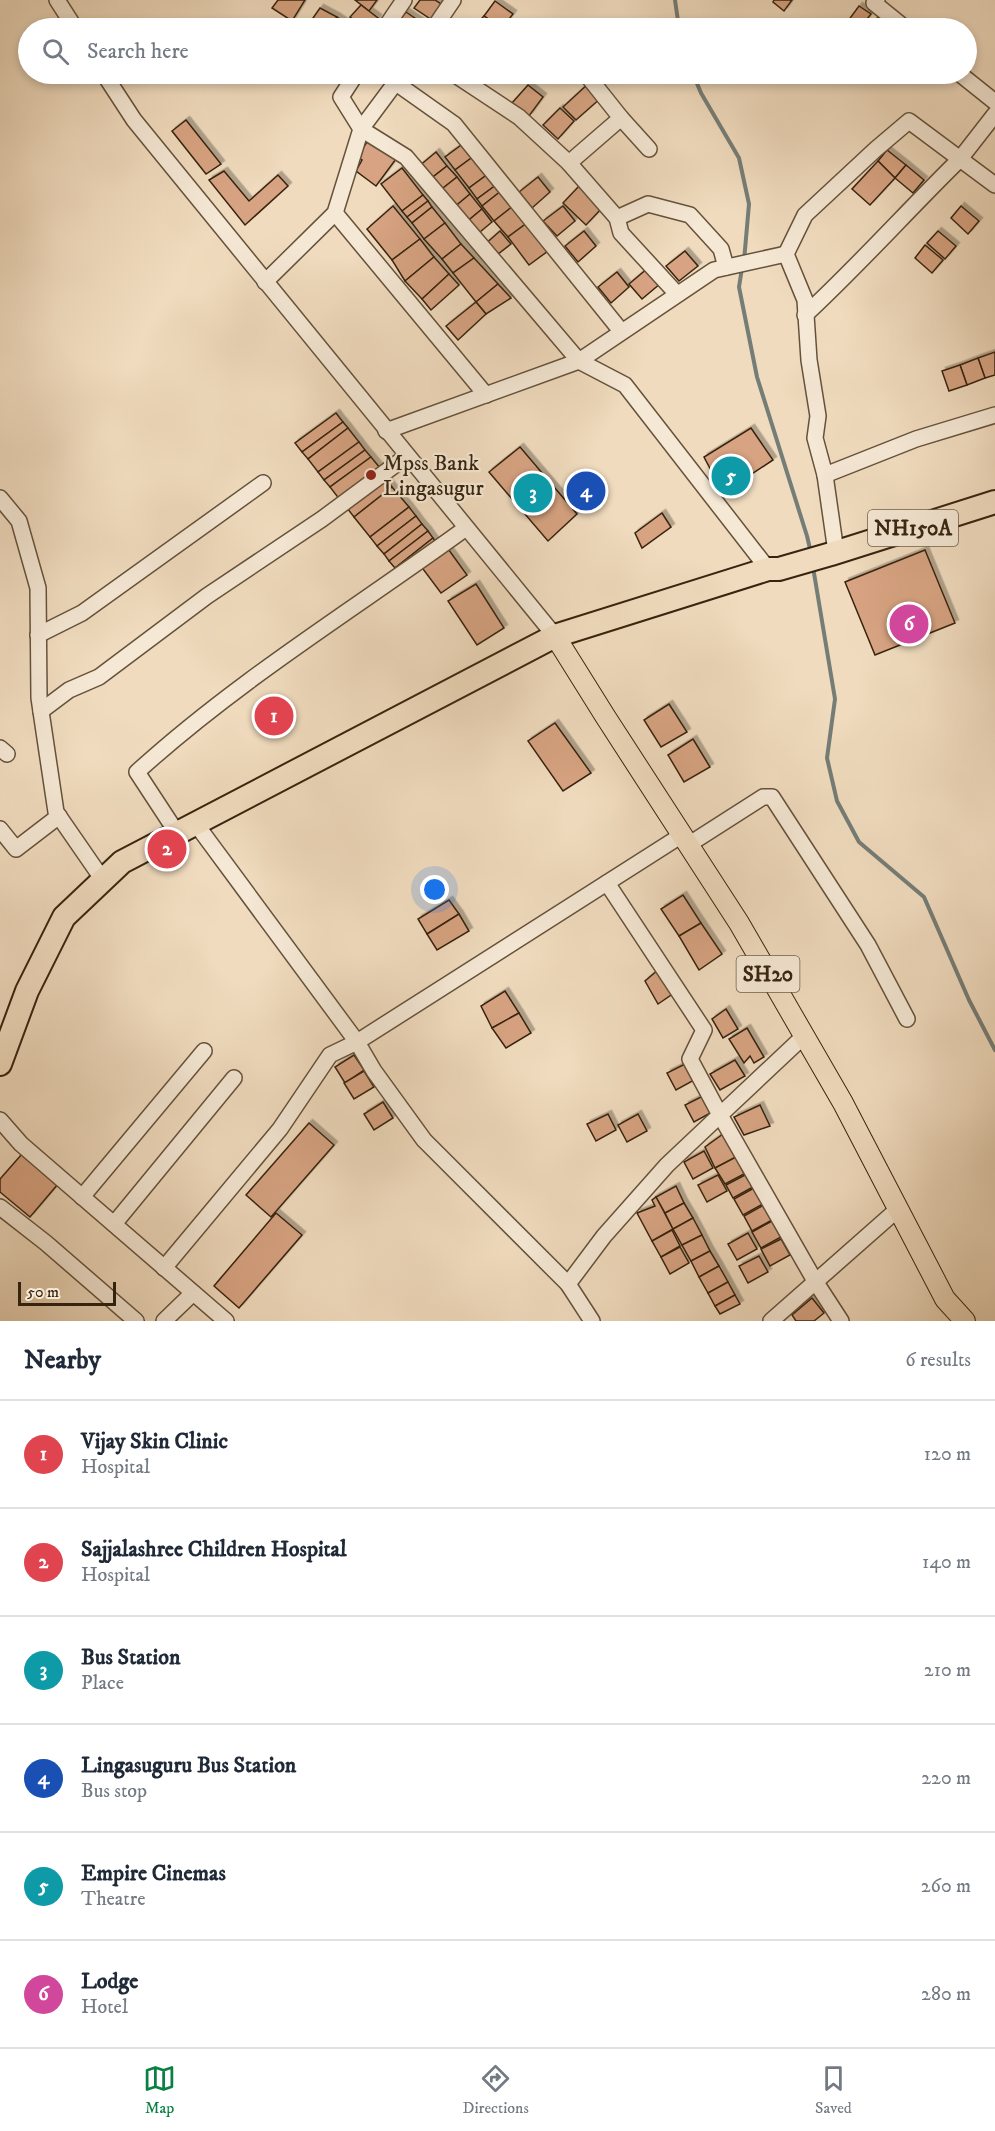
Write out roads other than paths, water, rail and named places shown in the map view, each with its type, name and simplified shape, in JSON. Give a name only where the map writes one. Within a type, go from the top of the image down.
[{"type":"highway","name":"NH150A","points":[[0,1064],[27,991],[64,917],[122,862],[555,636],[995,502]]},
{"type":"main road","name":"SH20","points":[[555,636],[739,923],[843,1103],[945,1299],[965,1321]]},
{"type":"street","points":[[57,0],[69,18]]},
{"type":"street","points":[[392,18],[404,0]]},
{"type":"street","points":[[441,18],[453,0]]},
{"type":"street","points":[[874,1],[894,18]]},
{"type":"street","points":[[111,84],[134,120],[555,636]]},
{"type":"street","points":[[349,84],[340,97],[361,129],[406,157],[579,361],[625,385],[773,569]]},
{"type":"street","points":[[265,282],[335,213],[361,129],[395,84]]},
{"type":"street","points":[[406,84],[454,124],[621,331]]},
{"type":"street","points":[[469,84],[519,117],[569,163],[617,218],[621,233],[676,294]]},
{"type":"street","points":[[594,84],[649,149]]},
{"type":"street","points":[[972,84],[995,102]]},
{"type":"street","points":[[805,315],[853,270],[909,209],[960,159],[995,114]]},
{"type":"street","points":[[569,163],[621,118]]},
{"type":"street","points":[[833,553],[825,475],[815,438],[818,416],[805,300],[786,254],[805,215],[909,121],[995,186]]},
{"type":"street","points":[[617,218],[648,204],[690,215],[721,249],[720,268]]},
{"type":"street","points":[[335,213],[486,395]]},
{"type":"street","points":[[386,431],[579,361],[676,294],[720,268],[786,254]]},
{"type":"street","points":[[825,475],[916,439],[995,415]]},
{"type":"street","points":[[41,711],[69,690],[99,677],[207,596],[322,519],[407,456]]},
{"type":"street","points":[[38,635],[82,613],[263,483]]},
{"type":"street","points":[[0,498],[19,521],[38,588],[41,711],[56,812],[103,880]]},
{"type":"street","points":[[466,528],[231,694],[172,740],[137,772],[187,829],[357,1042],[424,1140],[568,1284],[591,1321]]},
{"type":"street","points":[[164,1268],[280,1129],[330,1055],[357,1042],[607,883],[763,797],[772,797],[868,945],[907,1019]]},
{"type":"street","points":[[0,829],[16,849],[59,816]]},
{"type":"street","points":[[607,883],[704,1030],[690,1059],[815,1281],[841,1321]]},
{"type":"street","points":[[568,1284],[604,1236],[667,1165],[804,1036]]},
{"type":"street","points":[[82,1197],[204,1051]]},
{"type":"street","points":[[114,1224],[234,1078]]},
{"type":"street","points":[[0,1120],[21,1143],[226,1321]]},
{"type":"street","points":[[0,1207],[46,1243],[136,1321]]},
{"type":"street","points":[[771,1321],[898,1209]]},
{"type":"street","points":[[164,1321],[193,1293]]},
{"type":"waterway","points":[[675,0],[678,18]]},
{"type":"waterway","points":[[697,84],[739,158],[749,204],[744,261]]},
{"type":"waterway","points":[[742,268],[739,287],[757,377],[811,553]]},
{"type":"waterway","points":[[813,567],[835,699],[827,758],[837,801],[859,842],[924,897],[969,1000],[995,1050]]},
{"type":"place","name":"Mpss Bank Lingasugur","points":[[371,475]]},
{"type":"place","name":"Empire Cinemas","points":[[731,476]]},
{"type":"place","name":"Lingasuguru Bus Station","points":[[586,491]]},
{"type":"place","name":"Bus Station","points":[[533,493]]},
{"type":"place","name":"Lodge","points":[[909,624]]},
{"type":"place","name":"Vijay Skin Clinic","points":[[274,716]]},
{"type":"place","name":"Sajjalashree Children Hospital","points":[[167,849]]}]
